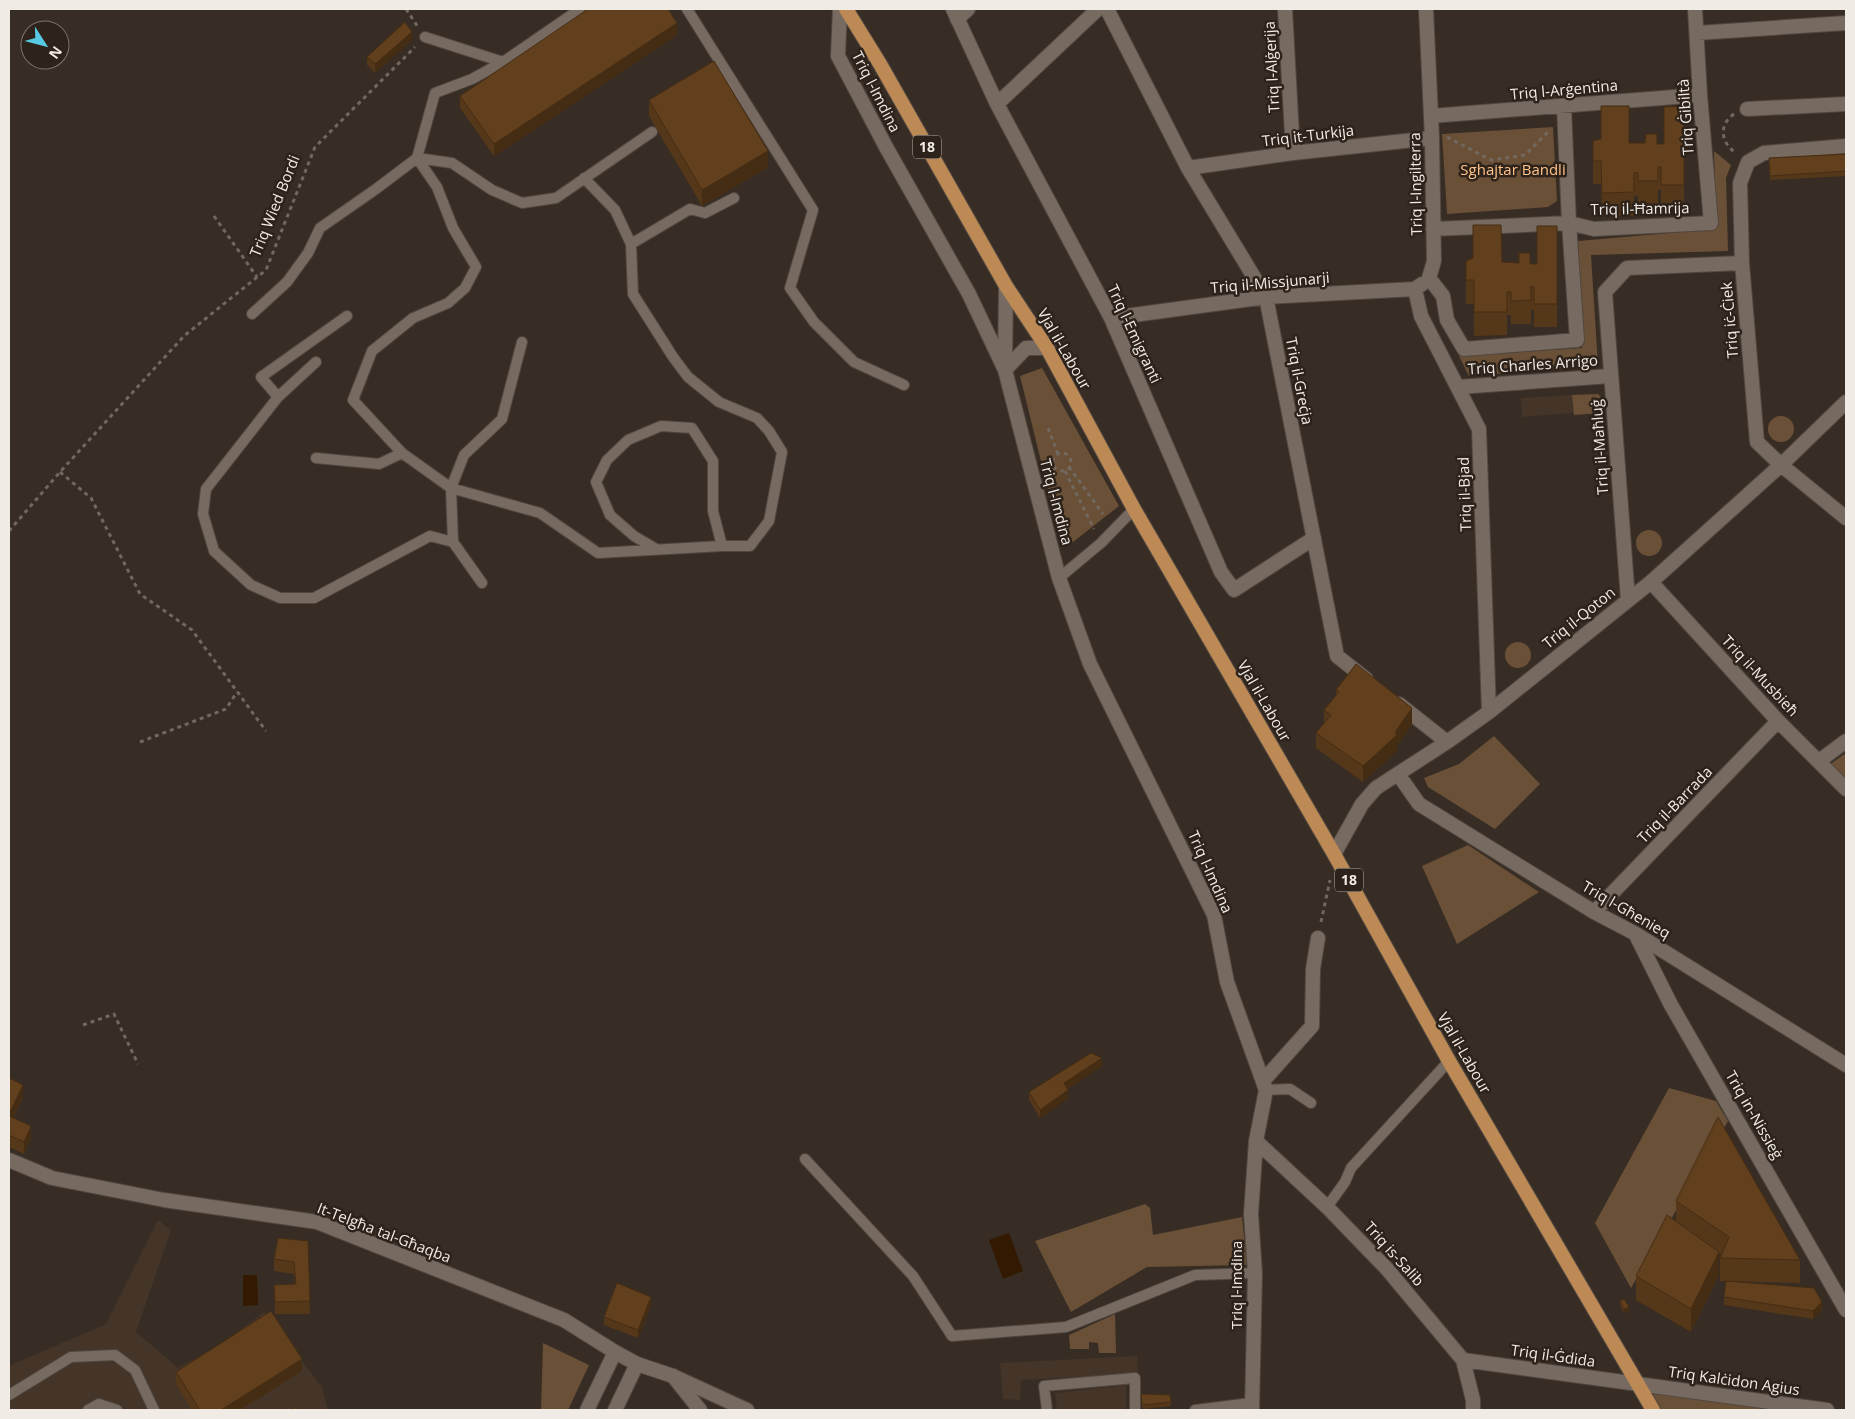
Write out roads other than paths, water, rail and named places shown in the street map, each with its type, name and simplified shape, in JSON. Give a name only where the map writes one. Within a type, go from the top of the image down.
[{"type":"main road","name":"Vjal il-Labour","points":[[846,9],[880,64],[1006,286],[1047,348],[1134,509],[1334,854],[1449,1061],[1653,1410]]},
{"type":"street","name":"Triq l-Imdina","points":[[840,9],[838,56],[886,147],[969,294],[1005,370],[1059,578],[1090,664],[1214,915],[1228,982],[1265,1085],[1256,1141],[1251,1214],[1255,1273],[1252,1407]]},
{"type":"street","points":[[955,14],[968,9]]},
{"type":"street","points":[[997,104],[1098,9]]},
{"type":"street","name":"Triq il-Greċja","points":[[1107,9],[1188,168],[1266,297],[1337,656],[1374,685]]},
{"type":"street","name":"Triq l-Alġerija","points":[[1285,9],[1293,153]]},
{"type":"street","name":"Triq l-Ingilterra","points":[[1426,9],[1431,116],[1437,136],[1433,229],[1434,261],[1429,278]]},
{"type":"street","name":"Triq Ġibiltà","points":[[1695,9],[1711,223]]},
{"type":"street","name":"Triq l-Emigranti","points":[[955,14],[997,104],[1111,318],[1221,572],[1234,590],[1314,538]]},
{"type":"street","points":[[1697,33],[1846,23]]},
{"type":"street","name":"Triq l-Arġentina","points":[[1431,116],[1700,95]]},
{"type":"street","points":[[1747,108],[1846,104]]},
{"type":"street","name":"Triq il-Ħamrija","points":[[1429,278],[1443,296],[1447,320],[1464,349],[1577,340],[1564,107]]},
{"type":"street","name":"Triq it-Turkija","points":[[1188,168],[1437,136]]},
{"type":"street","name":"Triq iċ-Ċiek","points":[[1846,146],[1764,153],[1748,162],[1740,183],[1742,263],[1757,442],[1846,518]]},
{"type":"street","name":"Triq il-Ħamrija","points":[[1433,229],[1570,223],[1594,229],[1711,223]]},
{"type":"street","name":"Triq il-Maħluġ","points":[[1628,600],[1605,292],[1627,268],[1742,263]]},
{"type":"street","points":[[1415,289],[1429,278]]},
{"type":"street","name":"Triq l-Imdina","points":[[1005,370],[1006,286]]},
{"type":"street","name":"Triq il-Missjunarji","points":[[1111,318],[1266,297],[1415,289]]},
{"type":"street","name":"Triq il-Bjad","points":[[1415,289],[1421,316],[1479,429],[1489,712]]},
{"type":"street","points":[[1005,370],[1026,348],[1047,348]]},
{"type":"street","name":"Triq Charles Arrigo","points":[[1459,387],[1610,376]]},
{"type":"street","name":"Triq il-Qoton","points":[[1334,854],[1362,804],[1376,788],[1489,712],[1651,582],[1782,465],[1846,402]]},
{"type":"street","name":"Triq il-Musbieħ","points":[[1651,582],[1778,721],[1846,789]]},
{"type":"street","points":[[1388,696],[1447,742]]},
{"type":"street","name":"Triq il-Barrada","points":[[1594,912],[1778,721]]},
{"type":"street","points":[[1818,761],[1846,741]]},
{"type":"street","name":"Triq l-Għenieq","points":[[1398,774],[1419,804],[1594,912],[1636,934],[1846,1065]]},
{"type":"street","name":"Triq in-Nissieġ","points":[[1636,934],[1671,1005],[1846,1310]]},
{"type":"street","points":[[1265,1085],[1312,1026],[1313,969],[1318,938]]},
{"type":"street","name":"Triq is-Salib","points":[[1256,1141],[1327,1207],[1387,1268],[1463,1360],[1473,1400],[1473,1410]]},
{"type":"street","name":"It-Telgħa tal-Għaqba","points":[[9,1160],[52,1178],[164,1200],[316,1222],[564,1320],[637,1364],[673,1376],[747,1410]]},
{"type":"street","points":[[587,1410],[615,1352]]},
{"type":"street","name":"Triq il-Ġdida","points":[[1463,1360],[1637,1384]]},
{"type":"street","points":[[615,1410],[637,1364]]},
{"type":"street","points":[[673,1376],[700,1410]]},
{"type":"street","name":"Triq Kalċidon Agius","points":[[1637,1384],[1826,1410]]},
{"type":"lane","points":[[252,314],[286,282],[308,253],[320,228],[417,158],[435,93],[472,79],[503,62],[580,9]]},
{"type":"lane","points":[[687,9],[813,210],[790,288],[814,322],[854,362],[904,385]]},
{"type":"lane","points":[[425,37],[503,62]]},
{"type":"lane","points":[[417,158],[452,163],[492,190],[522,203],[556,198],[652,132]]},
{"type":"lane","points":[[417,158],[437,187],[453,228],[476,267],[465,288],[448,303],[413,318],[372,351],[353,400],[402,453],[451,488],[540,513],[598,553],[750,546],[770,521],[782,452],[769,431],[757,418],[719,402],[688,377],[672,357],[633,294],[631,244],[615,210],[584,178]]},
{"type":"lane","points":[[631,244],[690,209],[705,213],[734,198]]},
{"type":"lane","points":[[278,398],[261,377],[346,316]]},
{"type":"lane","points":[[482,583],[452,542],[451,488],[464,455],[502,418],[522,342]]},
{"type":"lane","points":[[316,362],[278,398],[206,489],[203,514],[214,551],[251,584],[280,598],[314,598],[430,536],[452,542]]},
{"type":"lane","points":[[656,549],[634,536],[610,516],[596,482],[607,460],[628,440],[661,426],[692,428],[712,461],[712,511],[722,546]]},
{"type":"lane","points":[[316,458],[380,464],[402,453]]},
{"type":"lane","points":[[1059,578],[1102,543],[1134,509]]},
{"type":"lane","points":[[1327,1207],[1345,1182],[1351,1168],[1449,1061]]},
{"type":"lane","points":[[1265,1085],[1290,1089],[1311,1103]]},
{"type":"lane","points":[[805,1159],[913,1276],[952,1336],[1066,1327],[1195,1275],[1255,1273]]},
{"type":"lane","points":[[9,1395],[71,1357],[115,1355],[136,1370],[154,1410]]},
{"type":"lane","points":[[1047,1410],[1044,1386],[1135,1378],[1135,1410]]},
{"type":"lane","points":[[88,1410],[99,1404],[116,1410]]},
{"type":"lane","points":[[1194,1410],[1252,1407]]},
{"type":"park label","name":"Sghajtar Bandli","points":[[1513,170]]}]
